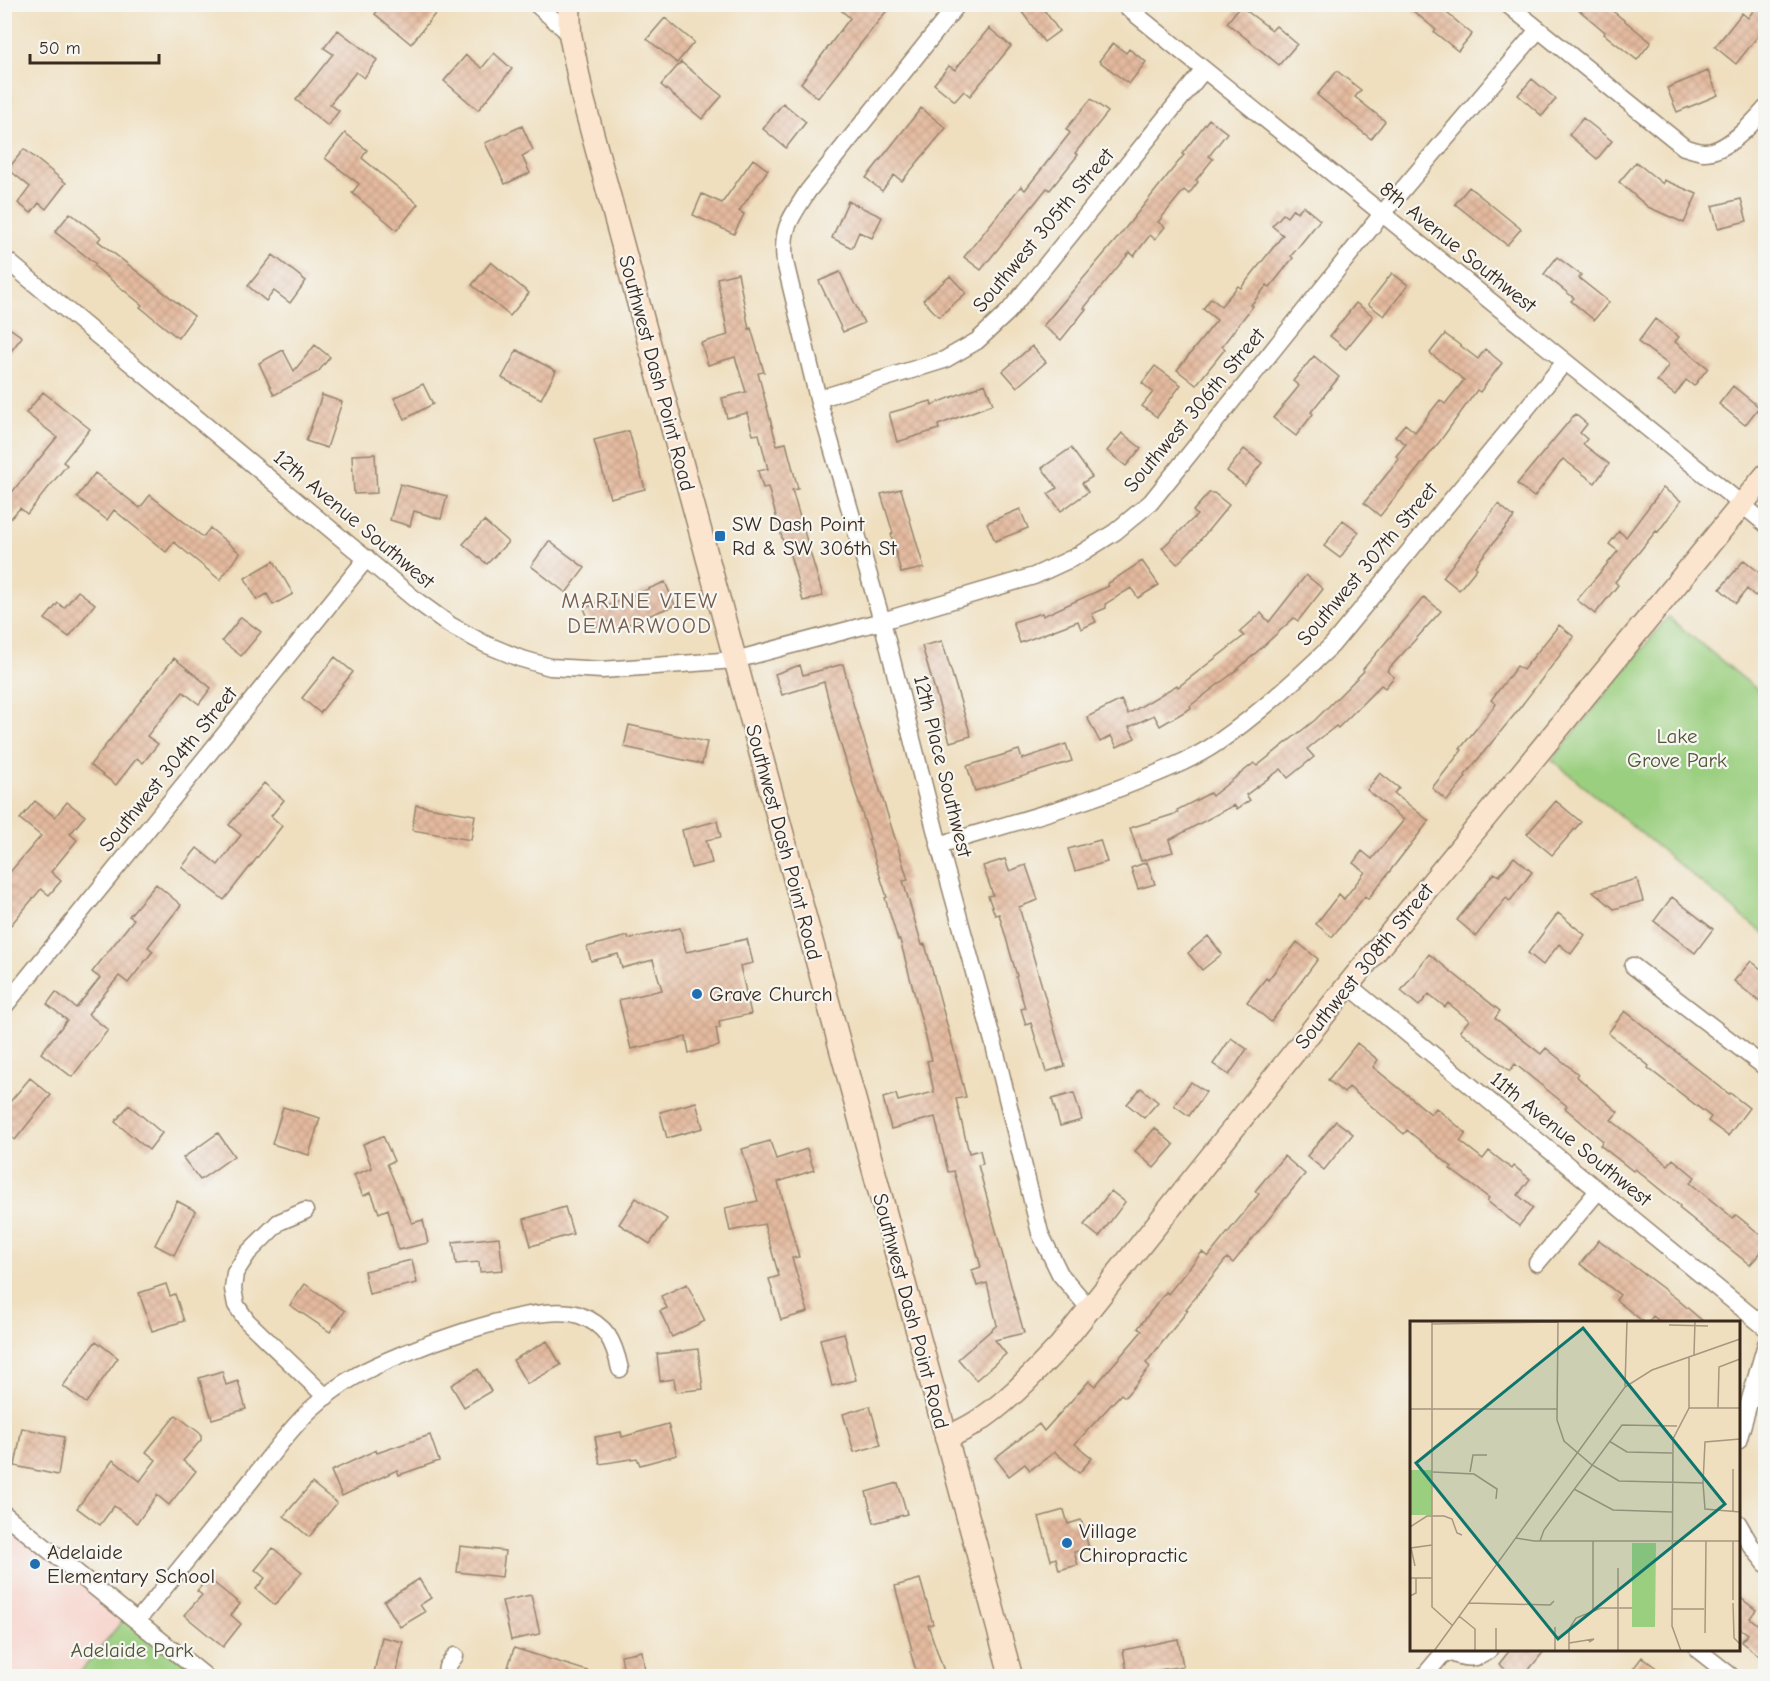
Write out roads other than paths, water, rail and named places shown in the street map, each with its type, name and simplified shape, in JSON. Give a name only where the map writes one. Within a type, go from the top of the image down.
[{"type":"main road","name":"Southwest Dash Point Road","points":[[569,4],[570,34],[586,110],[1011,1677]]},
{"type":"main road","name":"Southwest 308th Street","points":[[946,1438],[975,1423],[1021,1386],[1059,1347],[1348,985],[1766,475]]},
{"type":"street","points":[[536,4],[570,34]]},
{"type":"street","name":"12th Place Southwest","points":[[958,4],[808,191],[788,223],[783,242],[785,262],[818,399],[882,621],[994,1046],[1040,1233],[1060,1274],[1089,1308]]},
{"type":"street","name":"8th Avenue Southwest","points":[[1123,4],[1564,363],[1766,524]]},
{"type":"street","points":[[1507,4],[1684,147],[1705,152],[1727,144],[1749,129],[1766,108]]},
{"type":"street","name":"Southwest 306th Street","points":[[735,660],[882,621],[1034,576],[1077,556],[1115,532],[1151,502],[1382,214],[1538,30]]},
{"type":"street","name":"Southwest 305th Street","points":[[818,399],[944,360],[977,341],[1008,312],[1203,71]]},
{"type":"street","name":"12th Avenue Southwest","points":[[4,258],[417,601],[450,625],[485,644],[550,667],[602,670],[735,660]]},
{"type":"street","name":"Southwest 307th Street","points":[[939,844],[1103,795],[1159,773],[1216,744],[1255,714],[1291,685],[1332,645],[1564,363]]},
{"type":"street","name":"Southwest 304th Street","points":[[4,1007],[367,558]]},
{"type":"street","points":[[1633,966],[1766,1068]]},
{"type":"street","name":"11th Avenue Southwest","points":[[1348,985],[1766,1328]]},
{"type":"street","points":[[1537,1263],[1598,1191]]},
{"type":"street","points":[[305,1211],[279,1222],[248,1253],[233,1283],[236,1305],[247,1321],[326,1396]]},
{"type":"street","points":[[137,1621],[294,1428],[326,1396],[356,1376],[477,1327],[539,1313],[573,1313],[592,1321],[615,1344],[620,1369]]},
{"type":"street","points":[[1740,1435],[1766,1344]]},
{"type":"street","points":[[4,1514],[205,1677]]},
{"type":"street","points":[[1740,1526],[1766,1564]]},
{"type":"street","points":[[1424,1677],[1445,1651]]},
{"type":"street","points":[[1448,1651],[1456,1656],[1474,1658],[1488,1651]]},
{"type":"street","points":[[1699,1651],[1731,1677]]},
{"type":"street","points":[[445,1677],[447,1667],[455,1656]]},
{"type":"place","name":"SW Dash Point Rd & SW 306th St","points":[[720,536]]},
{"type":"place","name":"Grave Church","points":[[697,994]]},
{"type":"place","name":"Village Chiropractic","points":[[1067,1543]]},
{"type":"place","name":"Adelaide Elementary School","points":[[35,1564]]},
{"type":"district","name":"MARINE VIEW DEMARWOOD","points":[[640,612]]},
{"type":"park label","name":"Lake Grove Park","points":[[1677,748]]},
{"type":"park label","name":"Adelaide Park","points":[[132,1650]]}]
